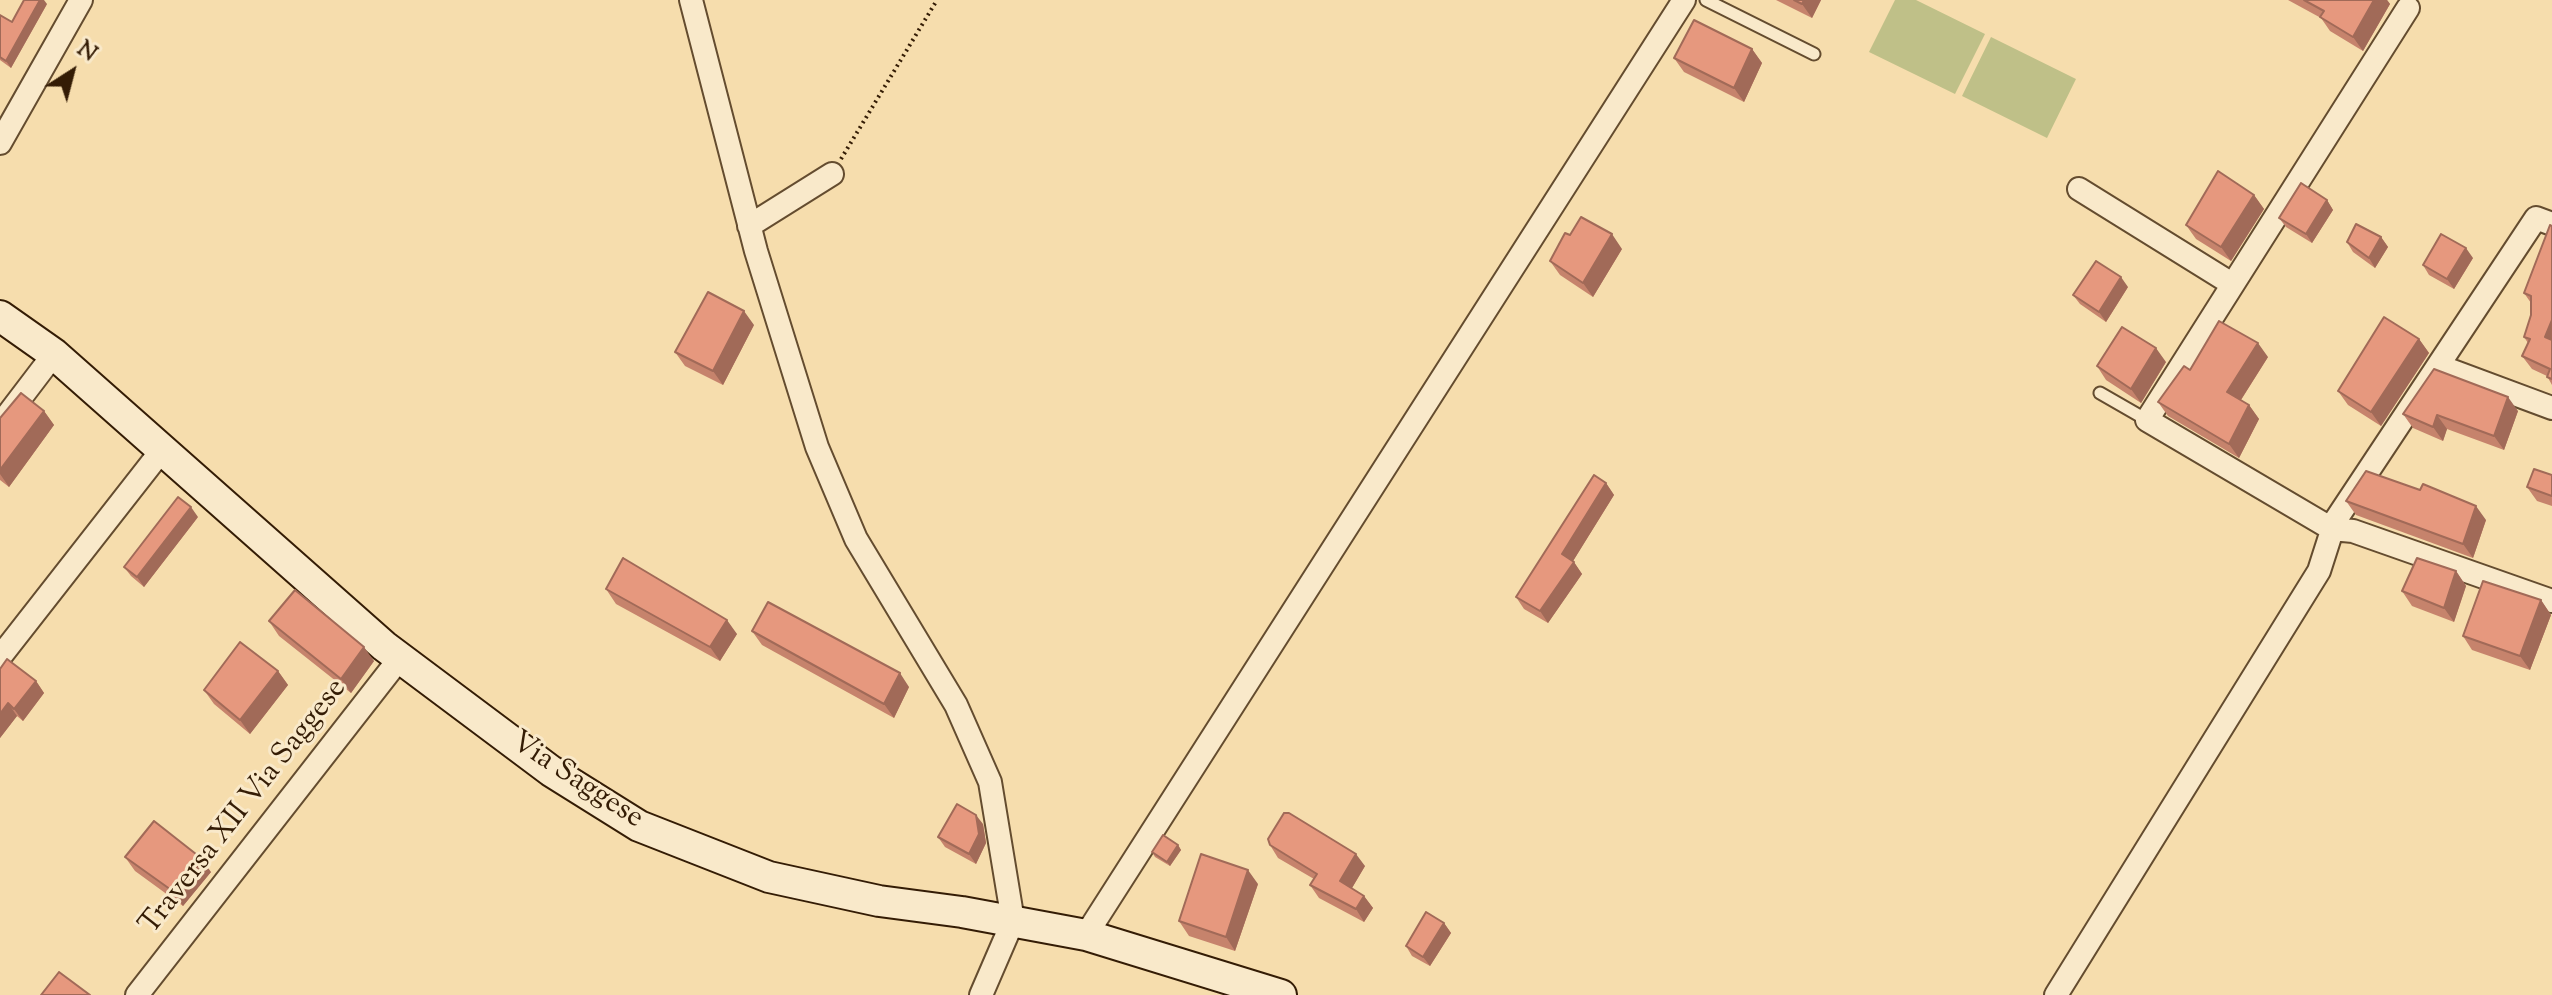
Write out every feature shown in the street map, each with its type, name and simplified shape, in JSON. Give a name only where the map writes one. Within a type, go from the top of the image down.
[{"type":"main road","name":"Via Saggese","points":[[0,316],[54,354],[400,658],[551,771],[639,826],[769,877],[879,901],[1086,935],[1281,995]]},
{"type":"street","points":[[0,143],[81,0]]},
{"type":"street","points":[[691,0],[749,226],[817,447],[856,539],[956,705],[990,782],[1013,921],[981,995]]},
{"type":"street","points":[[1086,935],[1684,0]]},
{"type":"street","points":[[2408,8],[2147,420],[2332,529],[2353,531],[2552,601]]},
{"type":"street","points":[[749,226],[832,174]]},
{"type":"street","points":[[2079,189],[2232,284]]},
{"type":"street","points":[[2056,995],[2319,571],[2332,529],[2536,218],[2552,224]]},
{"type":"street","points":[[0,425],[54,354]]},
{"type":"street","points":[[2439,366],[2552,408]]},
{"type":"street","points":[[0,657],[162,450]]},
{"type":"street","name":"Traversa XII Via Saggese","points":[[137,995],[400,658]]},
{"type":"lane","points":[[1706,0],[1814,54]]},
{"type":"lane","points":[[2100,393],[2147,420]]},
{"type":"path","points":[[832,174],[937,0]]},
{"type":"green space","points":[[1895,0],[1916,0],[1985,34],[1955,94],[1869,52]]},
{"type":"green space","points":[[1991,37],[2076,79],[2047,138],[1962,96]]},
{"type":"building","points":[[24,0],[40,0],[6,61],[0,57],[0,15],[12,22]]},
{"type":"building","points":[[2304,0],[2374,0],[2353,37],[2320,17],[2324,11]]},
{"type":"building","points":[[1694,20],[1752,49],[1734,88],[1674,58]]},
{"type":"building","points":[[2218,171],[2254,195],[2221,247],[2186,225]]},
{"type":"building","points":[[2301,183],[2327,200],[2306,234],[2279,218]]},
{"type":"building","points":[[1581,217],[1612,234],[1583,283],[1550,261],[1565,233],[1570,235]]},
{"type":"building","points":[[2356,224],[2381,237],[2369,258],[2347,242]]},
{"type":"building","points":[[2550,225],[2552,320],[2545,337],[2552,340],[2552,379],[2547,377],[2550,369],[2522,356],[2530,339],[2524,337],[2531,315],[2531,296],[2524,293]]},
{"type":"building","points":[[2441,234],[2466,248],[2447,279],[2423,265]]},
{"type":"building","points":[[2096,261],[2121,277],[2099,312],[2073,295]]},
{"type":"building","points":[[708,292],[744,311],[713,371],[675,352]]},
{"type":"building","points":[[2384,317],[2419,339],[2371,412],[2338,391]]},
{"type":"building","points":[[2219,321],[2258,343],[2227,392],[2249,405],[2229,444],[2158,402],[2184,366],[2190,370]]},
{"type":"building","points":[[2122,327],[2156,348],[2131,389],[2097,366]]},
{"type":"building","points":[[2434,369],[2508,397],[2494,436],[2437,415],[2433,427],[2403,414]]},
{"type":"building","points":[[21,393],[44,411],[0,470],[0,418]]},
{"type":"building","points":[[2534,469],[2552,475],[2552,496],[2527,487]]},
{"type":"building","points":[[2366,471],[2420,490],[2423,484],[2476,506],[2463,544],[2346,501]]},
{"type":"building","points":[[1594,475],[1606,483],[1562,554],[1574,562],[1540,611],[1516,597]]},
{"type":"building","points":[[178,497],[191,507],[137,577],[124,567]]},
{"type":"building","points":[[623,558],[727,620],[710,647],[606,589]]},
{"type":"building","points":[[2417,558],[2456,571],[2444,608],[2402,591]]},
{"type":"building","points":[[2483,581],[2541,600],[2520,656],[2463,636]]},
{"type":"building","points":[[295,590],[364,647],[341,679],[269,621]]},
{"type":"building","points":[[768,602],[900,673],[884,704],[752,631]]},
{"type":"building","points":[[240,642],[278,671],[240,720],[204,690]]},
{"type":"building","points":[[7,659],[36,681],[14,709],[8,703],[0,714],[0,669]]},
{"type":"building","points":[[957,804],[976,815],[979,834],[969,854],[938,837]]},
{"type":"building","points":[[1284,813],[1289,813],[1356,854],[1340,881],[1364,896],[1356,909],[1310,885],[1317,874],[1270,845],[1268,839]]},
{"type":"building","points":[[154,821],[201,858],[174,892],[125,857]]},
{"type":"building","points":[[1163,835],[1178,845],[1167,862],[1152,852]]},
{"type":"building","points":[[1201,854],[1248,870],[1226,937],[1179,921]]},
{"type":"building","points":[[1426,912],[1444,923],[1423,957],[1406,946]]},
{"type":"building","points":[[59,972],[90,995],[41,995]]}]
